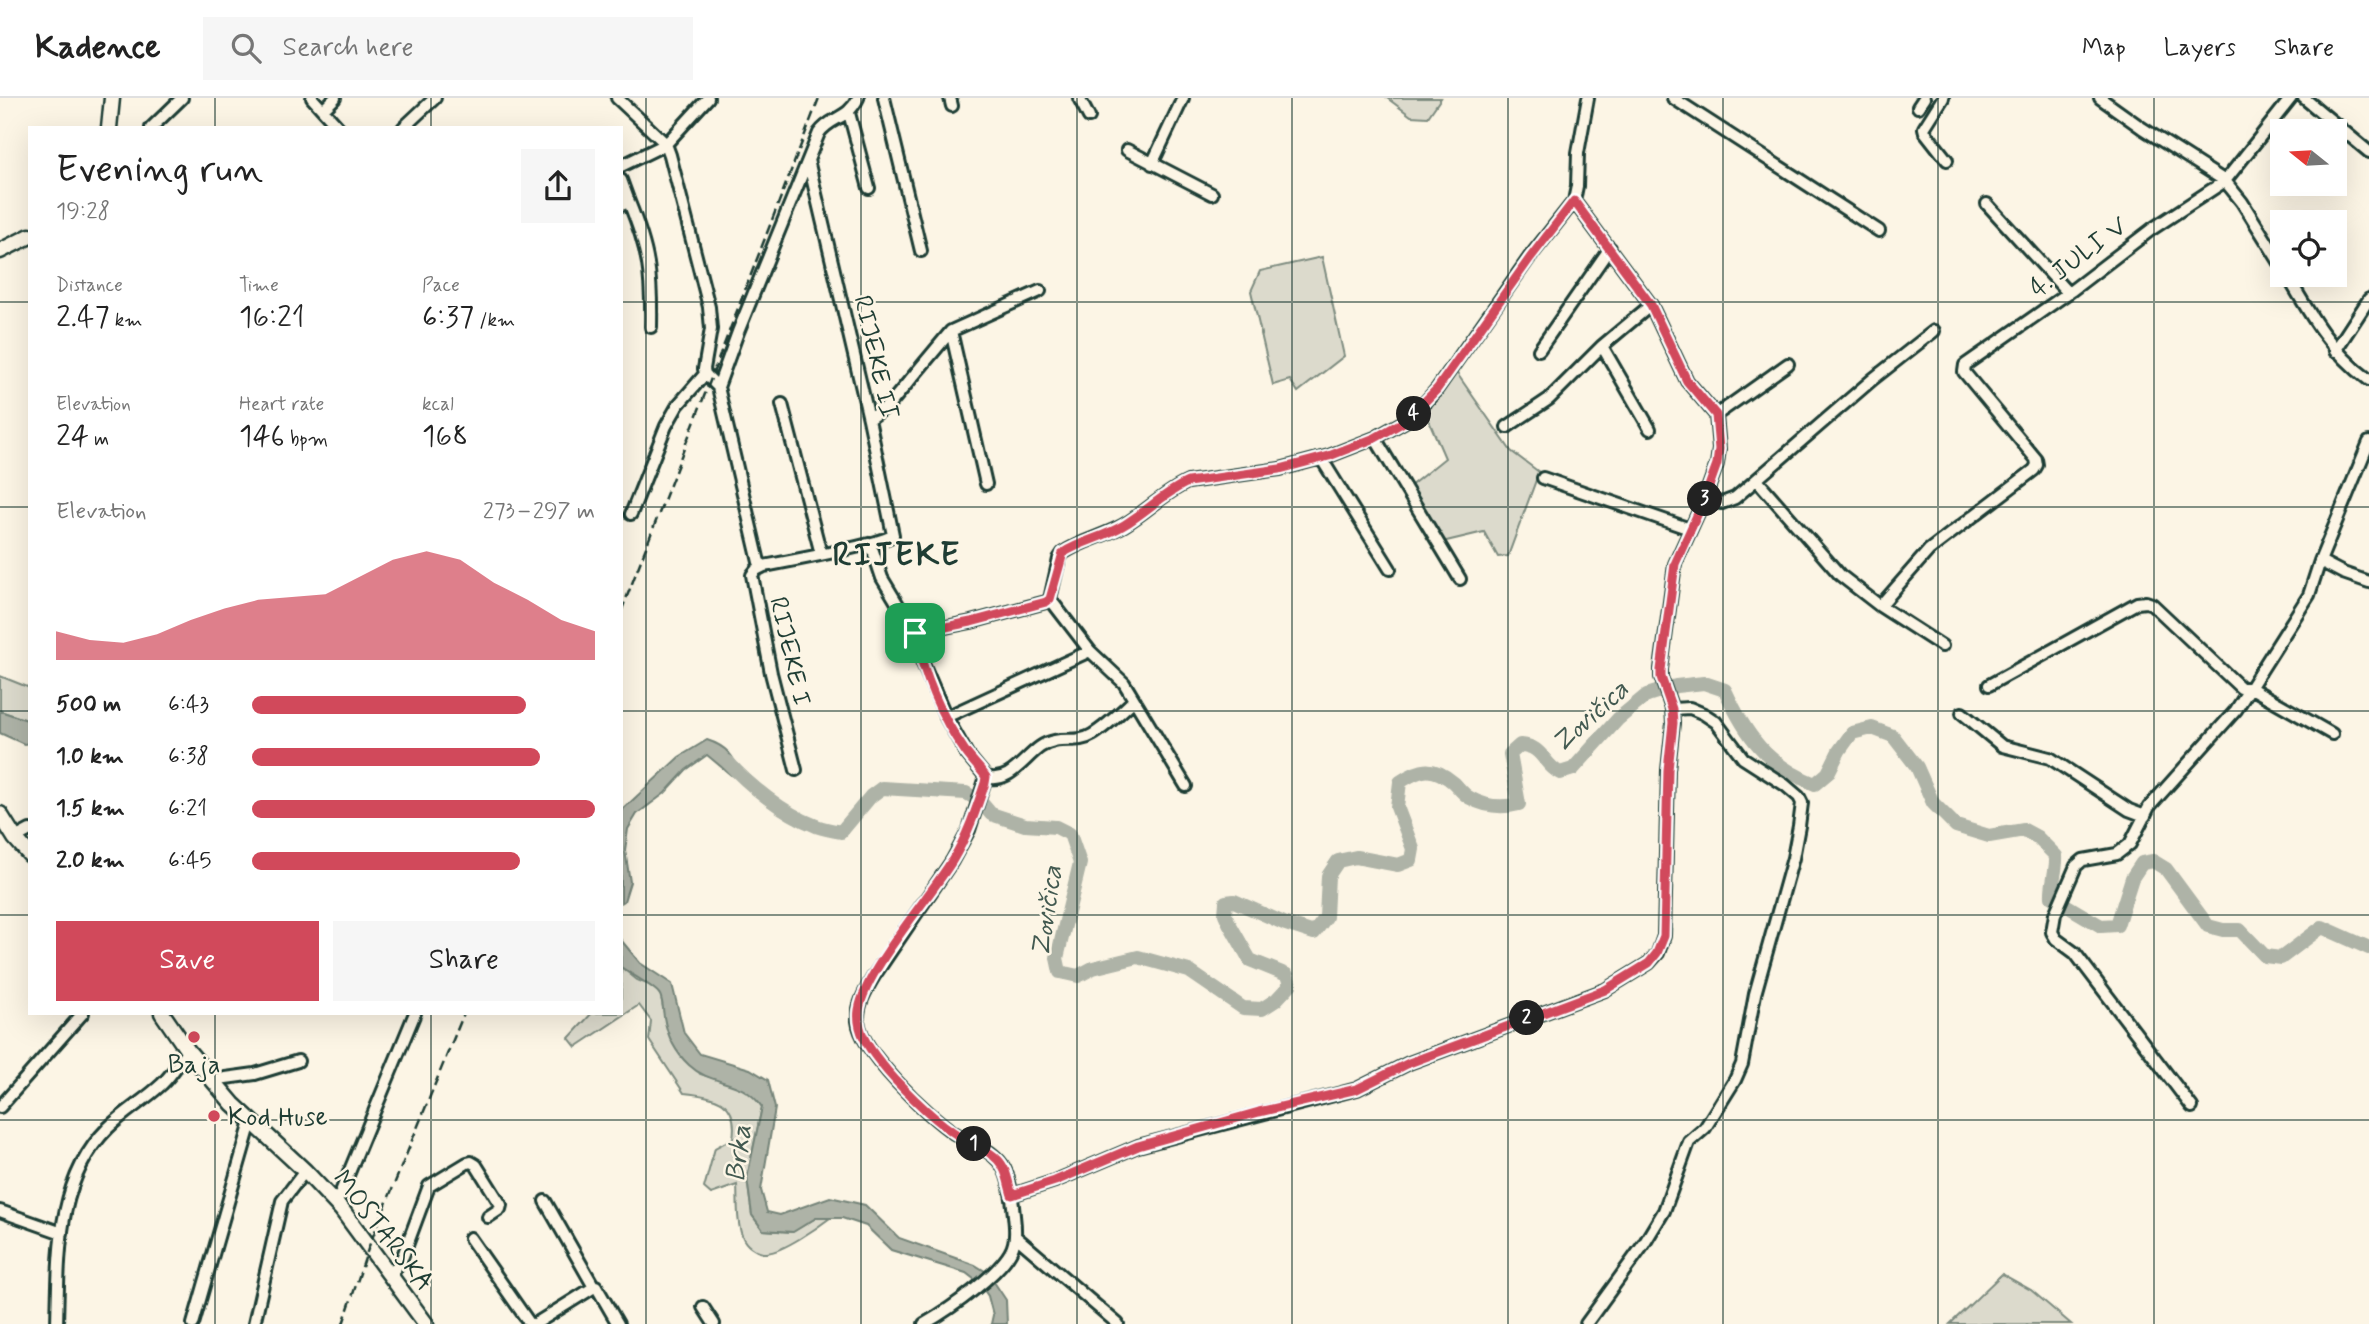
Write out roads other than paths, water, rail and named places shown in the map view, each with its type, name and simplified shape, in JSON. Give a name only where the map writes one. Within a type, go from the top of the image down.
[{"type":"main road","points":[[109,126],[112,98]]},
{"type":"main road","points":[[0,251],[28,237]]},
{"type":"main road","points":[[0,814],[28,853]]},
{"type":"main road","name":"MOSTARSKA","points":[[163,1015],[211,1080],[336,1204],[426,1324]]},
{"type":"street","points":[[153,126],[183,98]]},
{"type":"street","points":[[312,98],[337,126]]},
{"type":"street","points":[[323,110],[335,98]]},
{"type":"street","points":[[405,126],[435,98]]},
{"type":"street","points":[[617,98],[666,144],[709,307],[711,329],[705,373],[718,387],[760,562],[764,566]]},
{"type":"street","points":[[623,165],[666,144],[709,98]]},
{"type":"street","points":[[718,387],[823,127],[849,113],[859,98]]},
{"type":"street","points":[[884,98],[921,251]]},
{"type":"street","points":[[1079,98],[1089,117]]},
{"type":"street","points":[[1152,164],[1184,98]]},
{"type":"street","points":[[1050,599],[1063,553],[1123,526],[1177,486],[1204,478],[1280,469],[1321,458],[1375,438],[1407,420],[1437,389],[1522,268],[1574,201],[1578,153],[1588,98]]},
{"type":"street","points":[[1673,98],[1879,230]]},
{"type":"street","points":[[1942,98],[1924,128],[1947,160]]},
{"type":"street","points":[[2100,98],[2225,181],[2242,202],[2270,247]]},
{"type":"street","points":[[2274,98],[2283,108]]},
{"type":"street","name":"4. JULI V","points":[[1880,606],[1929,550],[2037,465],[2036,459],[1964,372],[1965,365],[2068,293],[2152,229],[2225,181],[2291,98]]},
{"type":"street","points":[[2304,98],[2369,152]]},
{"type":"street","points":[[849,113],[869,188]]},
{"type":"street","points":[[1127,150],[1212,194]]},
{"type":"street","name":"RIJEKE II","points":[[808,160],[869,419],[892,534],[890,538],[865,545]]},
{"type":"street","points":[[1012,1195],[1055,1181],[1138,1146],[1259,1112],[1357,1089],[1409,1063],[1605,990],[1649,963],[1657,953],[1664,936],[1670,705],[1661,677],[1673,575],[1678,555],[1704,500],[1717,464],[1719,449],[1716,415],[1687,381],[1651,305],[1574,201]]},
{"type":"street","points":[[625,204],[641,232],[650,264],[651,327]]},
{"type":"street","points":[[1987,204],[2068,293]]},
{"type":"street","points":[[1538,350],[1610,248]]},
{"type":"street","points":[[2294,287],[2335,351],[2369,380]]},
{"type":"street","points":[[869,419],[890,404],[951,331],[1040,291]]},
{"type":"street","points":[[2335,351],[2369,299]]},
{"type":"street","points":[[1507,427],[1549,399],[1602,346],[1651,305]]},
{"type":"street","points":[[951,331],[986,484]]},
{"type":"street","points":[[1704,500],[1728,502],[1934,331]]},
{"type":"street","points":[[1602,346],[1650,429]]},
{"type":"street","points":[[1716,415],[1787,365]]},
{"type":"street","points":[[631,514],[666,426],[678,405],[705,373]]},
{"type":"street","points":[[782,404],[821,554]]},
{"type":"street","points":[[1375,438],[1460,579]]},
{"type":"street","points":[[2192,1107],[2074,953],[2056,939],[2052,932],[2055,914],[2076,866],[2083,860],[2117,854],[2130,844],[2149,807],[2236,710],[2251,688],[2309,594],[2369,442]]},
{"type":"street","points":[[1321,458],[1390,569]]},
{"type":"street","points":[[1543,478],[1690,529]]},
{"type":"street","points":[[1757,480],[1840,575],[1880,606],[1942,646]]},
{"type":"street","points":[[865,545],[873,551],[883,578],[915,633],[929,682],[946,717],[985,780]]},
{"type":"street","name":"RIJEKE I","points":[[796,769],[771,673],[751,578],[756,570],[764,566],[865,545]]},
{"type":"street","points":[[2320,561],[2369,582]]},
{"type":"street","points":[[915,633],[1021,609],[1050,599]]},
{"type":"street","points":[[1050,599],[1090,651],[1124,683],[1186,786]]},
{"type":"street","points":[[1989,685],[2137,603],[2146,602],[2152,604],[2241,688],[2251,688],[2332,734]]},
{"type":"street","points":[[946,717],[1090,651]]},
{"type":"street","points":[[985,780],[1003,778],[1040,747],[1053,740],[1091,736],[1134,701]]},
{"type":"street","points":[[1586,1324],[1644,1244],[1664,1211],[1685,1148],[1694,1136],[1705,1128],[1742,1064],[1755,994],[1793,859],[1799,826],[1802,803],[1799,797],[1743,758],[1716,722],[1689,708],[1670,705]]},
{"type":"street","points":[[1962,713],[2002,746],[2050,758],[2129,810],[2145,816]]},
{"type":"street","points":[[924,1324],[972,1291],[997,1269],[1011,1252],[1015,1236],[1012,1195],[1005,1170],[999,1161],[948,1129],[887,1071],[866,1042],[858,1021],[861,1002],[874,976],[952,861],[969,830],[985,780]]},
{"type":"street","points":[[15,838],[28,831]]},
{"type":"street","points":[[0,1107],[81,1015]]},
{"type":"street","points":[[336,1204],[414,1015]]},
{"type":"street","points":[[57,1324],[62,1233],[67,1199],[74,1176],[89,1150],[121,1116],[163,1083],[188,1051]]},
{"type":"street","points":[[211,1080],[254,1074],[298,1061]]},
{"type":"street","points":[[194,1324],[251,1122]]},
{"type":"street","points":[[391,1276],[403,1256],[429,1186],[435,1181],[467,1163],[476,1165],[501,1205],[500,1209],[488,1217]]},
{"type":"street","points":[[254,1324],[282,1201],[305,1171]]},
{"type":"street","points":[[545,1200],[618,1324]]},
{"type":"street","points":[[0,1211],[62,1233]]},
{"type":"street","points":[[1015,1236],[1118,1324]]},
{"type":"street","points":[[470,1238],[530,1324]]},
{"type":"street","points":[[536,1324],[594,1287]]},
{"type":"street","points":[[703,1307],[714,1324]]},
{"type":"waterway","name":"Zovičica","points":[[728,762],[756,789],[779,806],[817,826],[841,832],[871,796],[882,788],[966,793],[980,801],[991,814],[1025,825],[1056,827],[1070,834],[1080,863],[1057,958],[1060,972],[1078,976],[1093,968],[1138,957],[1189,971],[1243,1008],[1262,1009],[1276,1000],[1290,985],[1287,975],[1250,960],[1225,914],[1226,902],[1234,901],[1314,933],[1326,917],[1328,876],[1338,861],[1356,857],[1398,865],[1411,860],[1413,849],[1397,807],[1400,782],[1421,771],[1433,771],[1447,777],[1476,801],[1494,806],[1519,804],[1510,754],[1520,745],[1534,749],[1560,773],[1573,769],[1618,719],[1647,695],[1676,686],[1704,683],[1725,690],[1750,735],[1771,758],[1815,784],[1828,773],[1852,733],[1872,728],[1893,736],[1917,767],[1933,803],[1956,826],[1989,836],[2024,830],[2037,837],[2056,856],[2052,897],[2101,926],[2117,925],[2132,878],[2142,863],[2153,861],[2166,869],[2208,926],[2223,930],[2240,930],[2265,956],[2281,958],[2322,927],[2369,948]]},
{"type":"railway","points":[[623,607],[819,98]]},
{"type":"railway","points":[[343,1324],[369,1246],[463,1015]]},
{"type":"place","name":"Baja","points":[[194,1037]]},
{"type":"place","name":"Kod Huse","points":[[214,1116]]},
{"type":"district","name":"RIJEKE","points":[[897,553]]},
{"type":"water label","name":"Brka","points":[[737,1153]]}]
